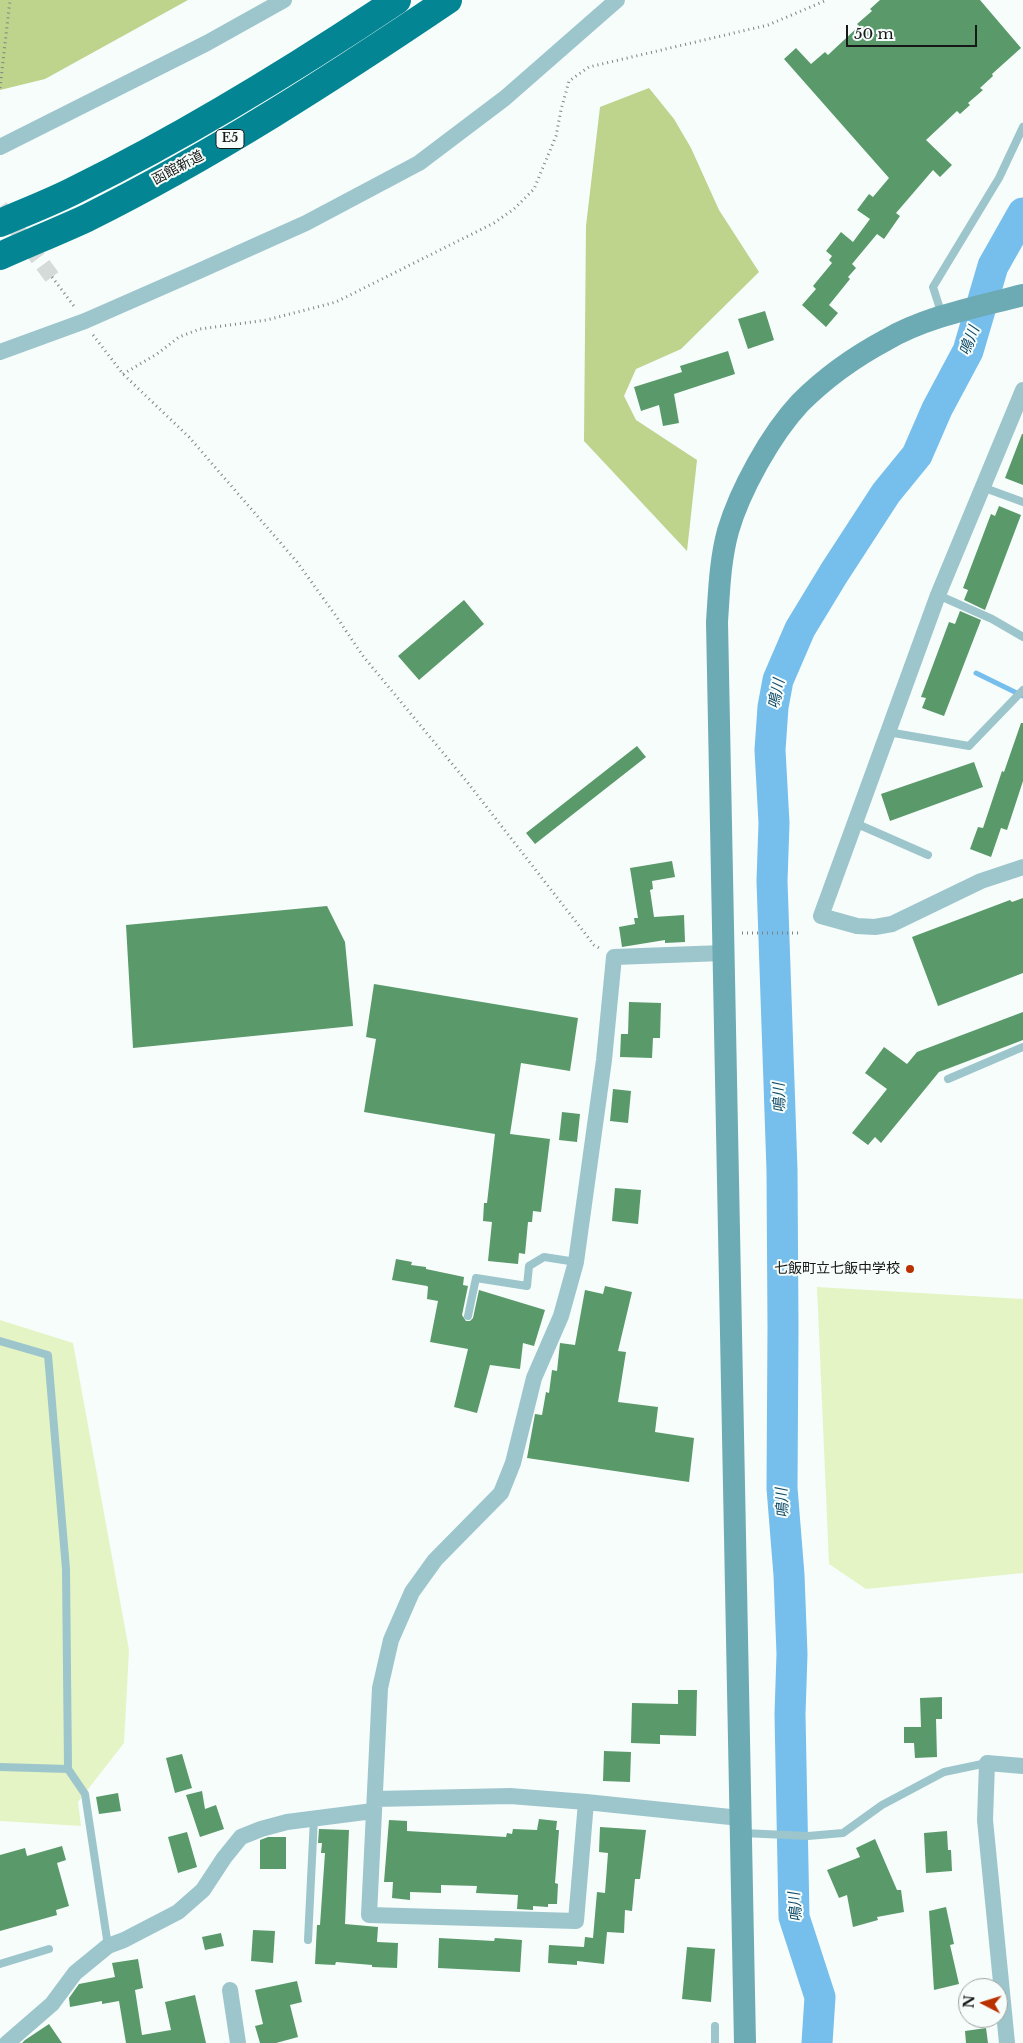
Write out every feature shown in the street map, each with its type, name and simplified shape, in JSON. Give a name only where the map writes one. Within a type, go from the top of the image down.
[{"type":"highway","name":"E5","points":[[0,223],[76,190],[207,119],[324,49],[397,0]]},
{"type":"highway","name":"函館新道","points":[[0,256],[87,218],[219,146],[335,76],[448,0]]},
{"type":"street","points":[[0,147],[207,43],[284,0]]},
{"type":"street","points":[[0,352],[85,321],[306,223],[419,163],[505,98],[617,0]]},
{"type":"street","points":[[745,2043],[740,1825],[731,945],[717,622],[720,581],[728,531],[755,466],[800,403],[839,370],[886,339],[926,322],[1023,295]]},
{"type":"street","points":[[1022,393],[938,595],[821,916],[857,926],[875,927],[892,924],[981,881],[1022,865]]},
{"type":"street","points":[[586,1802],[576,1921],[369,1914],[380,1688],[391,1640],[412,1592],[435,1560],[501,1493],[513,1463],[534,1378],[561,1316],[576,1262],[604,1060],[614,958],[731,945]]},
{"type":"street","points":[[1007,2043],[985,1820],[987,1763],[1023,1766]]},
{"type":"street","points":[[7,2043],[52,2004],[75,1972],[108,1946],[124,1940],[178,1912],[203,1890],[224,1858],[241,1837],[261,1829],[374,1805],[510,1796],[586,1802],[740,1825]]},
{"type":"street","points":[[230,1990],[238,2043]]},
{"type":"lane","points":[[948,316],[933,287],[999,178],[1023,127]]},
{"type":"lane","points":[[982,487],[1023,502]]},
{"type":"lane","points":[[938,595],[992,619],[1023,636]]},
{"type":"lane","points":[[888,732],[969,746],[1023,690]]},
{"type":"lane","points":[[855,823],[928,855]]},
{"type":"lane","points":[[948,1080],[1023,1047]]},
{"type":"lane","points":[[468,1316],[476,1278],[528,1286],[530,1266],[544,1257],[576,1262]]},
{"type":"lane","points":[[0,1341],[48,1355],[66,1569],[68,1769],[85,1794],[108,1946]]},
{"type":"lane","points":[[740,1825],[771,1834],[808,1836],[843,1833],[882,1805],[944,1772],[987,1763]]},
{"type":"lane","points":[[0,1767],[68,1769]]},
{"type":"lane","points":[[308,1940],[314,1818]]},
{"type":"lane","points":[[0,1964],[49,1949]]},
{"type":"lane","points":[[715,2026],[715,2043]]},
{"type":"path","points":[[0,88],[10,0]]},
{"type":"path","points":[[123,374],[157,354],[179,337],[200,329],[267,320],[336,302],[494,224],[514,209],[534,189],[556,136],[569,81],[589,67],[768,25],[827,0]]},
{"type":"path","points":[[52,277],[85,321],[95,339],[123,374],[189,437],[296,562],[363,656],[468,783],[594,945],[614,958]]},
{"type":"path","points":[[731,945],[738,927]]},
{"type":"path","points":[[753,934],[798,933]]},
{"type":"green space","points":[[0,0],[188,0],[45,79],[0,90]]},
{"type":"green space","points":[[649,88],[674,119],[691,148],[719,210],[759,272],[681,349],[636,369],[624,396],[636,420],[697,460],[687,551],[584,441],[586,226],[600,107]]},
{"type":"green space","points":[[817,1287],[1023,1299],[1023,1573],[866,1589],[829,1564]]},
{"type":"green space","points":[[0,1320],[73,1343],[129,1650],[124,1743],[78,1802],[81,1826],[0,1821]]},
{"type":"building","points":[[880,0],[980,0],[1021,48],[992,74],[993,76],[980,88],[983,90],[968,103],[970,105],[960,114],[957,111],[926,140],[952,165],[940,177],[933,170],[896,213],[900,216],[884,239],[877,234],[852,264],[856,268],[848,277],[850,279],[829,305],[838,313],[826,327],[802,305],[816,289],[813,286],[832,263],[829,260],[832,256],[826,251],[841,232],[853,242],[870,219],[857,210],[869,194],[873,197],[889,178],[784,59],[796,48],[811,64],[825,52],[828,55],[859,26],[857,24],[872,11],[870,9]]},
{"type":"building","points":[[765,311],[774,340],[748,349],[738,319]]},
{"type":"building","points":[[728,351],[735,374],[674,394],[679,423],[663,426],[659,405],[641,411],[634,387],[682,372],[680,366]]},
{"type":"building","points":[[1023,434],[1023,485],[1005,478]]},
{"type":"building","points":[[999,506],[1021,515],[985,610],[964,600],[968,590],[963,588],[991,514],[995,516]]},
{"type":"building","points":[[464,600],[484,624],[419,680],[398,656]]},
{"type":"building","points":[[960,611],[981,620],[944,716],[922,708],[926,698],[921,697],[949,622],[955,624]]},
{"type":"building","points":[[1021,723],[1023,723],[1023,781],[1007,830],[1001,828],[991,857],[970,849],[978,827],[983,828],[1002,771],[1004,772]]},
{"type":"building","points":[[637,746],[646,757],[535,844],[526,833]]},
{"type":"building","points":[[974,762],[983,787],[890,821],[881,794]]},
{"type":"building","points":[[672,861],[675,877],[652,881],[653,889],[650,890],[654,917],[684,915],[685,942],[665,943],[665,940],[622,947],[619,927],[635,924],[634,918],[638,918],[630,868]]},
{"type":"building","points":[[1023,898],[1023,973],[938,1006],[912,937],[1010,900],[1012,902]]},
{"type":"building","points":[[327,906],[345,942],[353,1026],[133,1048],[126,925]]},
{"type":"building","points":[[374,984],[578,1018],[570,1071],[521,1063],[510,1134],[550,1139],[541,1212],[533,1211],[532,1222],[528,1222],[525,1254],[519,1253],[518,1264],[488,1261],[492,1222],[483,1221],[484,1203],[487,1203],[495,1134],[364,1112],[376,1039],[366,1037]]},
{"type":"building","points":[[629,1002],[661,1003],[660,1038],[653,1038],[652,1058],[620,1057],[621,1034],[628,1034]]},
{"type":"building","points":[[1023,1012],[1023,1040],[939,1072],[881,1143],[875,1137],[868,1145],[852,1133],[887,1089],[865,1073],[884,1047],[907,1064],[917,1052]]},
{"type":"building","points":[[613,1089],[631,1091],[628,1123],[610,1121]]},
{"type":"building","points":[[562,1112],[580,1114],[577,1142],[559,1140]]},
{"type":"building","points":[[615,1188],[641,1190],[638,1224],[612,1221]]},
{"type":"building","points":[[396,1259],[412,1262],[411,1265],[426,1267],[426,1269],[464,1277],[463,1285],[468,1286],[462,1315],[466,1321],[470,1321],[473,1318],[479,1290],[545,1310],[534,1346],[523,1343],[520,1369],[490,1365],[477,1413],[454,1407],[468,1349],[430,1342],[438,1301],[427,1299],[427,1286],[392,1280]]},
{"type":"building","points":[[605,1286],[632,1292],[618,1351],[626,1352],[618,1402],[658,1407],[655,1432],[694,1438],[689,1482],[527,1458],[535,1414],[542,1415],[546,1392],[549,1393],[552,1370],[557,1371],[560,1343],[575,1345],[585,1290],[603,1294]]},
{"type":"building","points":[[678,1690],[697,1690],[696,1736],[660,1735],[660,1744],[631,1743],[632,1703],[678,1704]]},
{"type":"building","points":[[942,1697],[942,1719],[936,1719],[937,1757],[915,1758],[914,1743],[904,1743],[904,1727],[921,1727],[920,1698]]},
{"type":"building","points":[[604,1751],[631,1752],[630,1782],[603,1781]]},
{"type":"building","points":[[182,1754],[192,1788],[175,1793],[166,1758]]},
{"type":"building","points":[[202,1791],[205,1809],[216,1805],[224,1829],[200,1837],[186,1795]]},
{"type":"building","points":[[118,1793],[121,1811],[99,1814],[96,1797]]},
{"type":"building","points":[[539,1819],[557,1821],[556,1830],[559,1830],[555,1883],[558,1884],[557,1904],[548,1904],[548,1907],[533,1906],[533,1910],[517,1909],[518,1895],[476,1893],[477,1886],[441,1885],[441,1893],[410,1892],[410,1900],[392,1898],[393,1882],[384,1882],[389,1820],[407,1821],[407,1831],[506,1837],[507,1833],[512,1834],[513,1829],[537,1830]]},
{"type":"building","points":[[600,1827],[646,1830],[640,1879],[635,1879],[632,1911],[625,1910],[624,1933],[607,1932],[604,1964],[577,1961],[577,1965],[548,1963],[549,1945],[584,1947],[585,1937],[593,1938],[597,1892],[605,1893],[608,1853],[599,1852]]},
{"type":"building","points":[[319,1829],[349,1830],[345,1924],[378,1927],[377,1942],[398,1943],[397,1968],[336,1962],[335,1965],[315,1964],[317,1925],[320,1925],[325,1853],[321,1853],[322,1843],[318,1843]]},
{"type":"building","points":[[947,1831],[948,1850],[951,1850],[952,1871],[926,1873],[924,1833]]},
{"type":"building","points":[[187,1832],[197,1867],[178,1873],[168,1837]]},
{"type":"building","points":[[268,1837],[286,1837],[286,1869],[260,1869],[260,1840]]},
{"type":"building","points":[[875,1839],[897,1890],[901,1890],[904,1912],[877,1917],[878,1920],[853,1927],[847,1895],[839,1898],[827,1870],[860,1857],[856,1848]]},
{"type":"building","points":[[62,1846],[66,1860],[57,1863],[69,1906],[56,1910],[57,1915],[0,1931],[0,1855],[25,1848],[27,1856]]},
{"type":"building","points":[[946,1907],[954,1944],[950,1945],[958,1980],[958,1984],[934,1990],[929,1911]]},
{"type":"building","points":[[253,1930],[275,1931],[273,1963],[251,1961]]},
{"type":"building","points":[[221,1933],[224,1946],[205,1950],[202,1937]]},
{"type":"building","points":[[439,1938],[494,1941],[495,1938],[522,1940],[520,1972],[438,1968]]},
{"type":"building","points":[[687,1947],[715,1949],[711,2002],[682,1999]]},
{"type":"building","points":[[138,1959],[143,1988],[135,1990],[142,2035],[171,2030],[165,2002],[195,1995],[206,2043],[126,2043],[119,2001],[102,2004],[102,2001],[70,2007],[69,1998],[79,1984],[115,1977],[112,1963]]},
{"type":"building","points":[[297,1981],[302,2002],[290,2005],[298,2037],[276,2043],[260,2043],[255,2026],[263,2024],[255,1990]]},
{"type":"building","points":[[49,2024],[62,2043],[22,2043],[25,2040]]},
{"type":"building","points":[[986,2028],[988,2043],[966,2043],[965,2031]]},
{"type":"waterway","name":"鳴川","points":[[817,2043],[820,1997],[794,1917],[790,1714],[792,1654],[789,1575],[782,1488],[782,1170],[772,881],[774,823],[770,750],[773,707],[778,680],[800,629],[886,493],[917,455],[937,409],[968,351],[993,266],[1023,213]]},
{"type":"waterway","points":[[976,673],[1023,696]]},
{"type":"tunnel","points":[[0,207],[52,277]]},
{"type":"place","name":"七飯町立七飯中学校","points":[[910,1269]]}]
